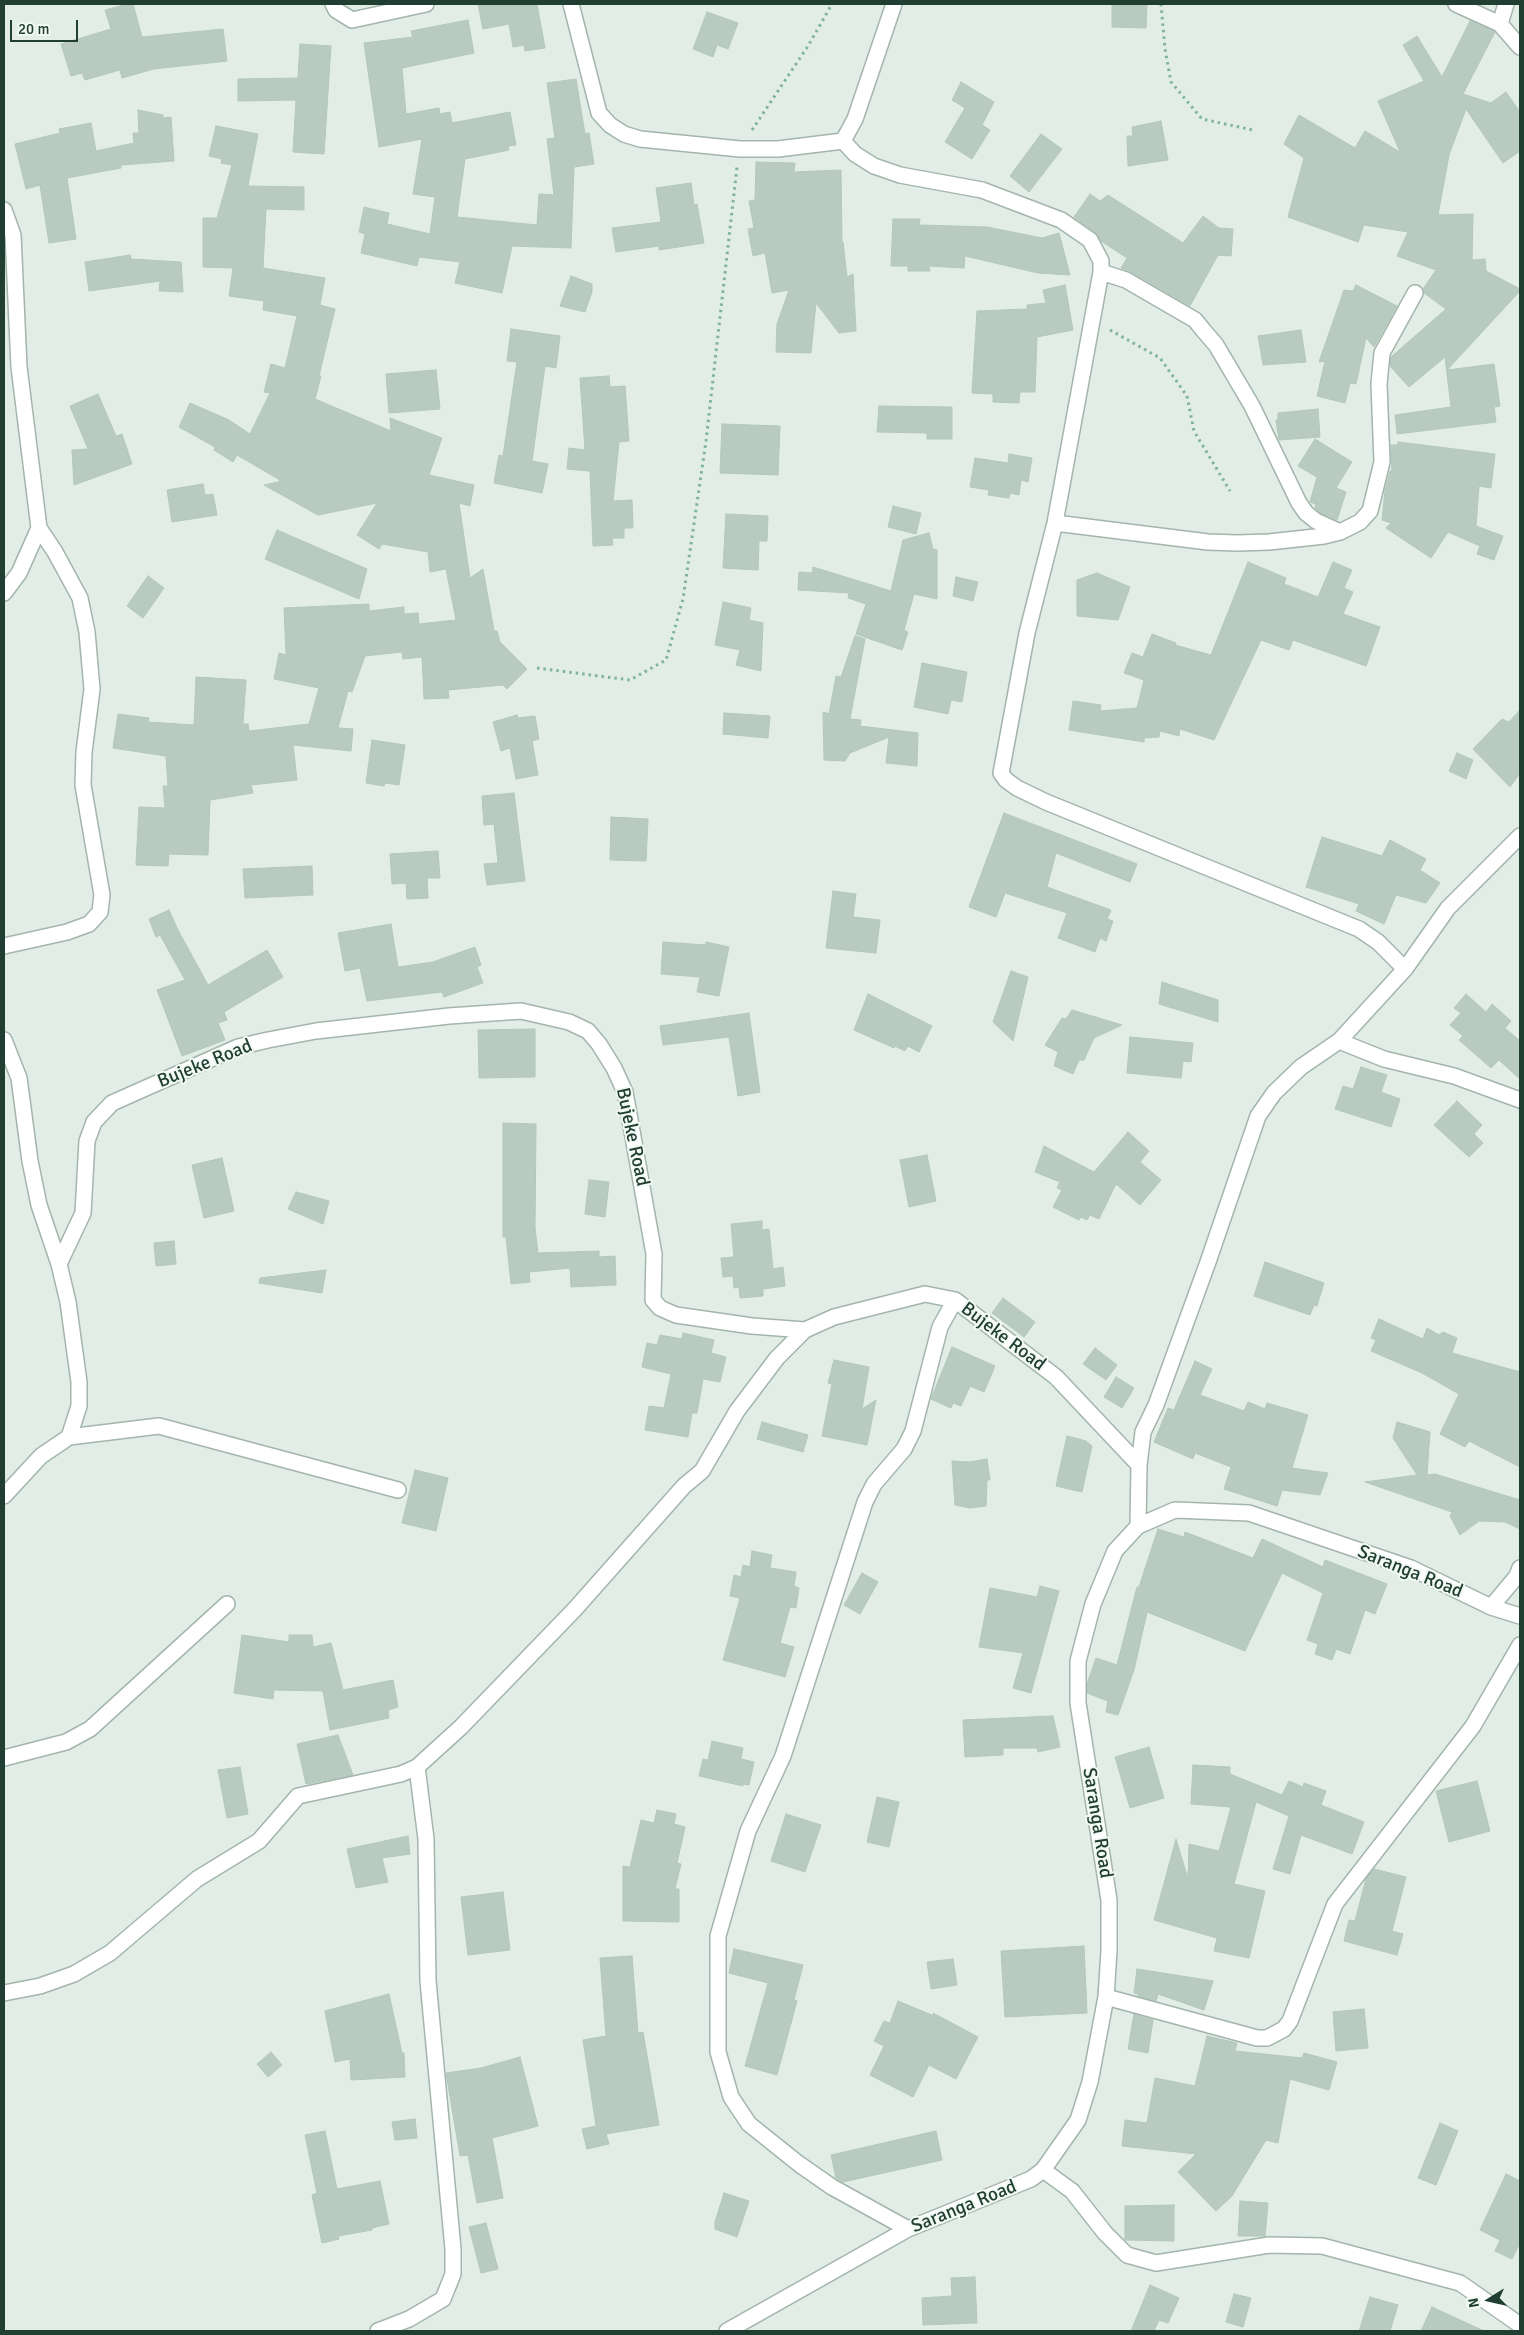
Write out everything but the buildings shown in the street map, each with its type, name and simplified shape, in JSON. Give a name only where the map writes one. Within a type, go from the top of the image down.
[{"type":"street","points":[[334,4],[336,10],[352,20],[426,4]]},
{"type":"street","points":[[571,4],[599,113],[610,125],[624,134],[640,139],[740,149],[778,149],[842,141]]},
{"type":"street","points":[[842,141],[855,119],[894,4]]},
{"type":"street","points":[[1456,4],[1500,24],[1520,47]]},
{"type":"street","points":[[1500,24],[1506,4]]},
{"type":"street","points":[[842,141],[855,154],[874,166],[900,175],[982,190],[1061,220],[1090,240],[1101,261],[1101,272],[1093,318],[1055,523],[1027,633],[1003,755],[1002,772],[1006,780],[1017,788],[1046,802],[1359,929],[1378,942],[1405,968]]},
{"type":"street","points":[[4,210],[13,235],[19,367],[39,528],[55,552],[80,598],[87,632],[92,689],[84,752],[83,785],[102,895],[100,912],[89,924],[67,932],[4,946]]},
{"type":"street","points":[[1101,272],[1126,280],[1195,320],[1216,345],[1252,406],[1299,504],[1316,521],[1340,532]]},
{"type":"street","points":[[1055,523],[1208,542],[1237,543],[1294,540],[1340,532],[1360,522],[1370,510],[1382,462],[1380,384],[1382,353],[1415,293]]},
{"type":"street","points":[[4,593],[19,573],[39,528]]},
{"type":"street","points":[[1138,1526],[1139,1465],[1144,1432],[1156,1405],[1208,1262],[1258,1116],[1274,1093],[1301,1067],[1339,1041],[1405,968],[1448,908],[1520,836]]},
{"type":"street","name":"Bujeke Road","points":[[58,1264],[83,1213],[87,1141],[94,1122],[112,1102],[238,1047],[268,1040],[316,1031],[450,1016],[521,1011],[569,1022],[588,1031],[600,1044],[614,1068],[625,1092],[654,1254],[653,1300],[660,1308],[676,1315],[752,1326],[805,1330],[834,1317],[925,1294],[955,1300],[1056,1377],[1139,1465]]},
{"type":"street","points":[[4,1040],[19,1078],[30,1161],[39,1205],[68,1302],[79,1382],[79,1406],[69,1437]]},
{"type":"street","points":[[1339,1041],[1384,1059],[1454,1076],[1520,1100]]},
{"type":"street","points":[[908,2229],[832,2188],[799,2164],[749,2124],[731,2097],[718,2052],[718,1936],[748,1831],[783,1756],[865,1502],[874,1484],[904,1449],[913,1431],[940,1327],[955,1300]]},
{"type":"street","points":[[4,1993],[40,1986],[74,1974],[110,1953],[197,1880],[259,1841],[298,1796],[400,1774],[417,1767],[461,1727],[575,1610],[684,1486],[702,1471],[738,1411],[778,1358],[805,1330]]},
{"type":"street","points":[[4,1496],[41,1456],[69,1437],[159,1426],[398,1490]]},
{"type":"street","name":"Saranga Road","points":[[727,2331],[908,2229],[1031,2179],[1043,2170],[1078,2120],[1090,2082],[1106,1997],[1109,1951],[1108,1900],[1078,1703],[1078,1661],[1093,1604],[1115,1551],[1138,1526],[1175,1510],[1249,1513],[1411,1568],[1491,1607],[1520,1616]]},
{"type":"street","points":[[1491,1607],[1517,1576],[1520,1568]]},
{"type":"street","points":[[4,1758],[66,1742],[90,1728],[227,1604]]},
{"type":"street","points":[[1106,1997],[1257,2038],[1267,2038],[1284,2029],[1290,2021],[1335,1904],[1474,1726],[1520,1645]]},
{"type":"street","points":[[378,2331],[409,2319],[443,2299],[453,2274],[428,1981],[426,1839],[417,1767]]},
{"type":"street","points":[[1043,2170],[1072,2191],[1105,2233],[1127,2255],[1156,2264],[1269,2245],[1322,2246],[1460,2283],[1520,2325]]},
{"type":"path","points":[[537,668],[630,680],[666,660],[683,599],[706,441],[740,149],[808,46],[832,4]]},
{"type":"path","points":[[1161,4],[1165,49],[1171,82],[1202,119],[1253,130]]},
{"type":"path","points":[[1093,318],[1108,330],[1160,358],[1187,396],[1194,432],[1230,492]]}]
